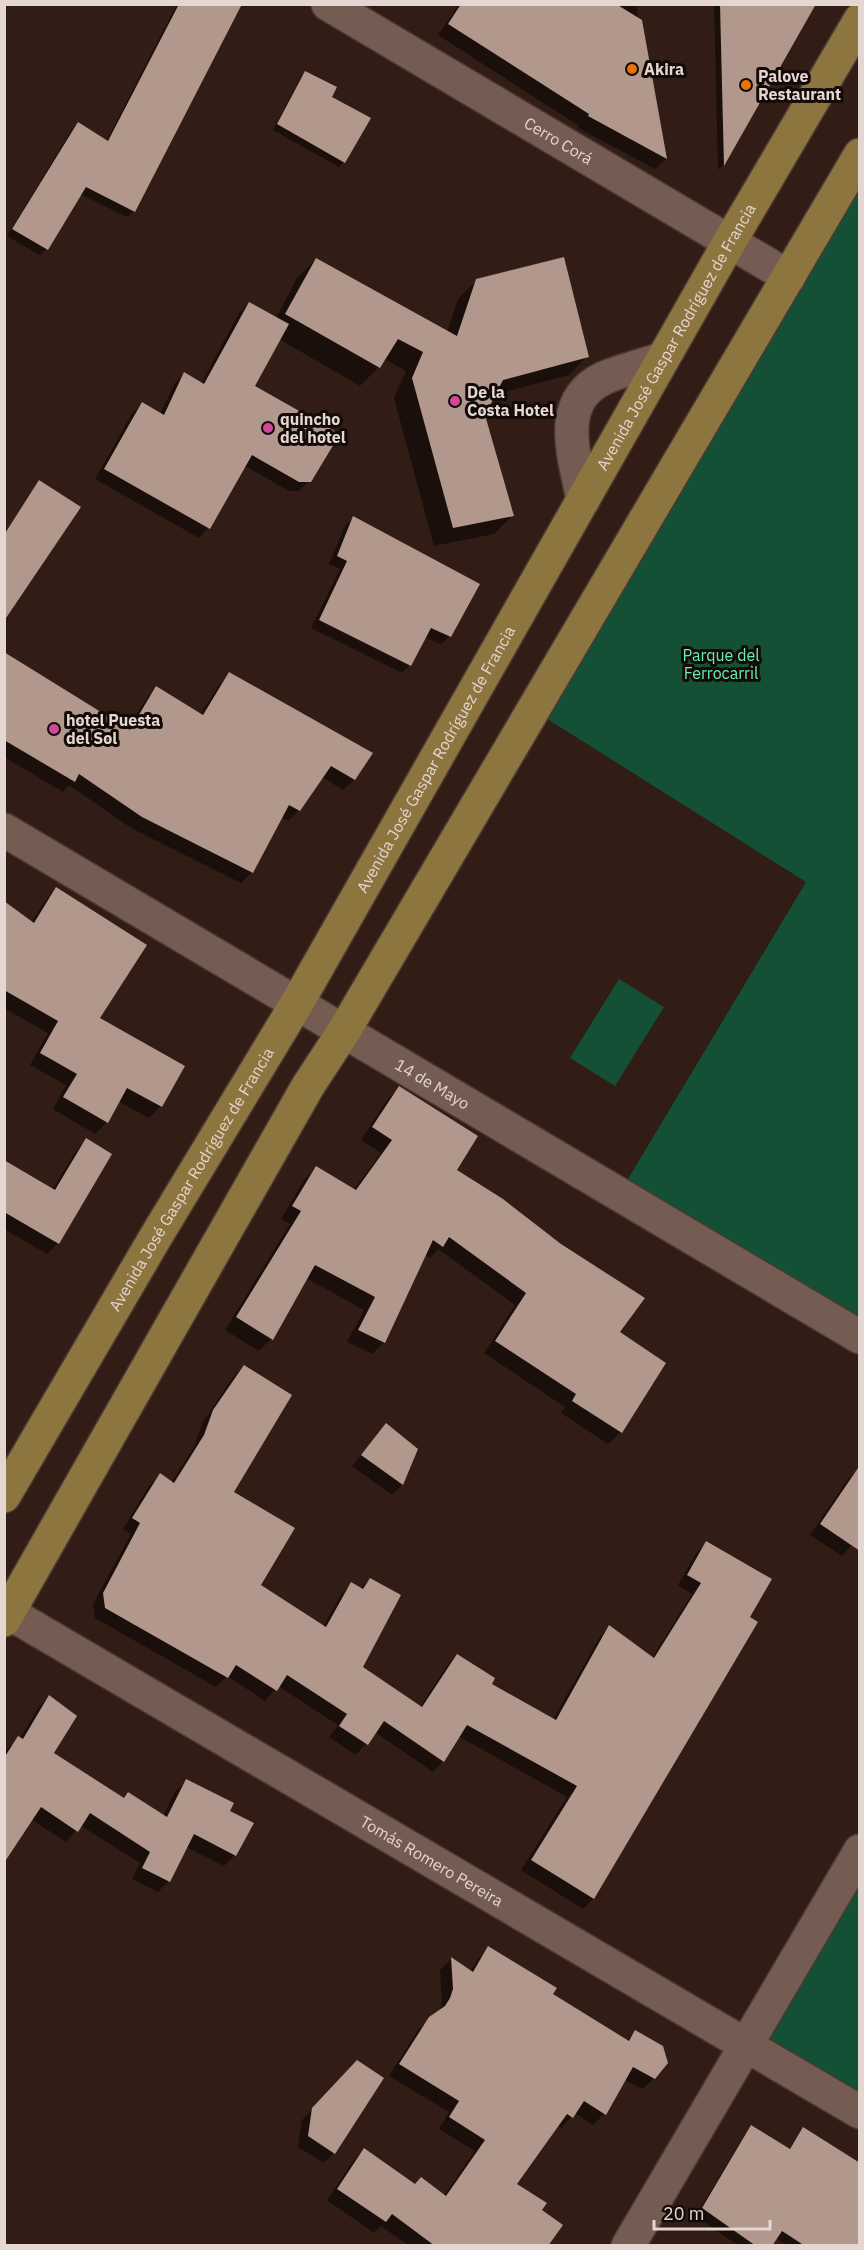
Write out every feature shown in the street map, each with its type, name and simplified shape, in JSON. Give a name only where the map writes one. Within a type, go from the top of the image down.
[{"type":"main road","name":"Avenida José Gaspar Rodríguez de Francia","points":[[4,1496],[155,1238],[297,1003],[662,359],[860,20]]},
{"type":"main road","points":[[6,1614],[308,1086],[344,1031],[860,154]]},
{"type":"street","name":"Cerro Corá","points":[[328,4],[789,277]]},
{"type":"street","points":[[583,500],[571,430],[574,407],[586,389],[605,378],[662,359]]},
{"type":"street","name":"14 de Mayo","points":[[4,830],[860,1337]]},
{"type":"street","name":"Tomás Romero Pereira","points":[[6,1614],[860,2112]]},
{"type":"street","points":[[628,2246],[860,1851]]},
{"type":"green space","name":"Parque del Ferrocarril","points":[[859,151],[859,1337],[619,1194],[806,882],[533,710]]},
{"type":"green space","points":[[619,979],[664,1007],[615,1086],[570,1058]]},
{"type":"green space","points":[[859,1851],[859,2112],[746,2045]]},
{"type":"building","points":[[179,4],[242,4],[135,212],[86,187],[48,250],[12,229],[78,122],[108,141]]},
{"type":"building","points":[[461,4],[616,4],[642,20],[667,159],[588,116],[589,114],[448,24]]},
{"type":"building","name":"Palove Restaurant","points":[[720,4],[816,4],[724,166]]},
{"type":"building","points":[[305,71],[337,87],[332,97],[371,118],[345,163],[277,124]]},
{"type":"building","name":"De la Costa Hotel","points":[[564,257],[589,357],[503,380],[485,415],[514,516],[453,528],[412,378],[423,352],[398,339],[380,368],[285,314],[316,258],[457,336],[476,279]]},
{"type":"building","points":[[249,302],[289,324],[255,386],[340,434],[311,482],[299,482],[252,455],[210,529],[104,469],[142,402],[164,415],[184,372],[204,384]]},
{"type":"building","points":[[39,480],[81,507],[4,621],[4,535]]},
{"type":"building","points":[[353,516],[480,584],[451,637],[431,628],[411,666],[319,620],[347,561],[337,556]]},
{"type":"building","points":[[4,652],[130,730],[156,686],[203,715],[229,672],[373,753],[355,780],[331,766],[300,811],[289,805],[253,873],[142,817],[79,774],[75,782],[4,740]]},
{"type":"building","points":[[56,887],[147,945],[100,1018],[185,1066],[162,1107],[127,1088],[108,1123],[63,1097],[77,1074],[40,1053],[58,1021],[4,990],[4,901],[34,923]]},
{"type":"building","points":[[399,1086],[478,1136],[457,1170],[503,1199],[561,1244],[645,1298],[620,1332],[666,1363],[622,1433],[572,1401],[576,1394],[495,1341],[526,1293],[449,1237],[443,1247],[433,1240],[385,1343],[358,1330],[375,1297],[315,1265],[273,1340],[236,1317],[301,1211],[292,1206],[316,1166],[356,1190],[392,1140],[372,1127]]},
{"type":"building","points":[[86,1138],[112,1154],[59,1244],[4,1212],[4,1160],[55,1190]]},
{"type":"building","points":[[244,1365],[292,1395],[234,1492],[295,1528],[261,1585],[326,1627],[351,1582],[363,1589],[370,1578],[401,1595],[363,1667],[422,1707],[457,1654],[495,1678],[492,1684],[556,1720],[609,1625],[654,1658],[701,1583],[687,1575],[706,1541],[772,1579],[750,1617],[758,1622],[594,1899],[531,1860],[577,1786],[467,1725],[444,1762],[384,1721],[368,1745],[339,1726],[347,1714],[287,1675],[277,1691],[236,1665],[228,1678],[105,1608],[103,1593],[140,1523],[132,1518],[160,1473],[174,1483],[204,1435],[213,1410]]},
{"type":"building","points":[[386,1423],[418,1449],[403,1485],[361,1455]]},
{"type":"building","points":[[860,1465],[860,1551],[820,1524]]},
{"type":"building","points":[[49,1695],[77,1716],[54,1753],[124,1798],[128,1792],[167,1817],[186,1779],[234,1803],[230,1811],[254,1823],[236,1856],[194,1834],[170,1882],[142,1868],[150,1852],[90,1813],[78,1832],[41,1807],[4,1863],[4,1758],[18,1736],[23,1739]]},
{"type":"building","points":[[488,1946],[557,1988],[553,1994],[629,2041],[635,2030],[663,2046],[668,2063],[655,2079],[633,2067],[606,2115],[584,2101],[573,2118],[567,2114],[517,2184],[547,2203],[542,2210],[563,2225],[548,2246],[435,2246],[392,2214],[386,2222],[337,2189],[364,2148],[415,2184],[421,2177],[446,2196],[485,2140],[449,2117],[459,2101],[399,2064],[429,2017],[445,2006],[450,1998],[453,1989],[451,1957],[473,1972]]},
{"type":"building","points":[[357,2060],[384,2078],[335,2154],[308,2136],[312,2108]]},
{"type":"building","points":[[751,2125],[790,2149],[803,2127],[860,2163],[860,2246],[805,2246],[782,2231],[772,2246],[756,2246],[702,2208]]},
{"type":"place","name":"Akira","points":[[632,69]]},
{"type":"place","name":"Palove Restaurant","points":[[746,85]]},
{"type":"place","name":"De la Costa Hotel","points":[[455,401]]},
{"type":"place","name":"quincho del hotel","points":[[268,428]]},
{"type":"place","name":"hotel Puesta del Sol","points":[[54,729]]}]
